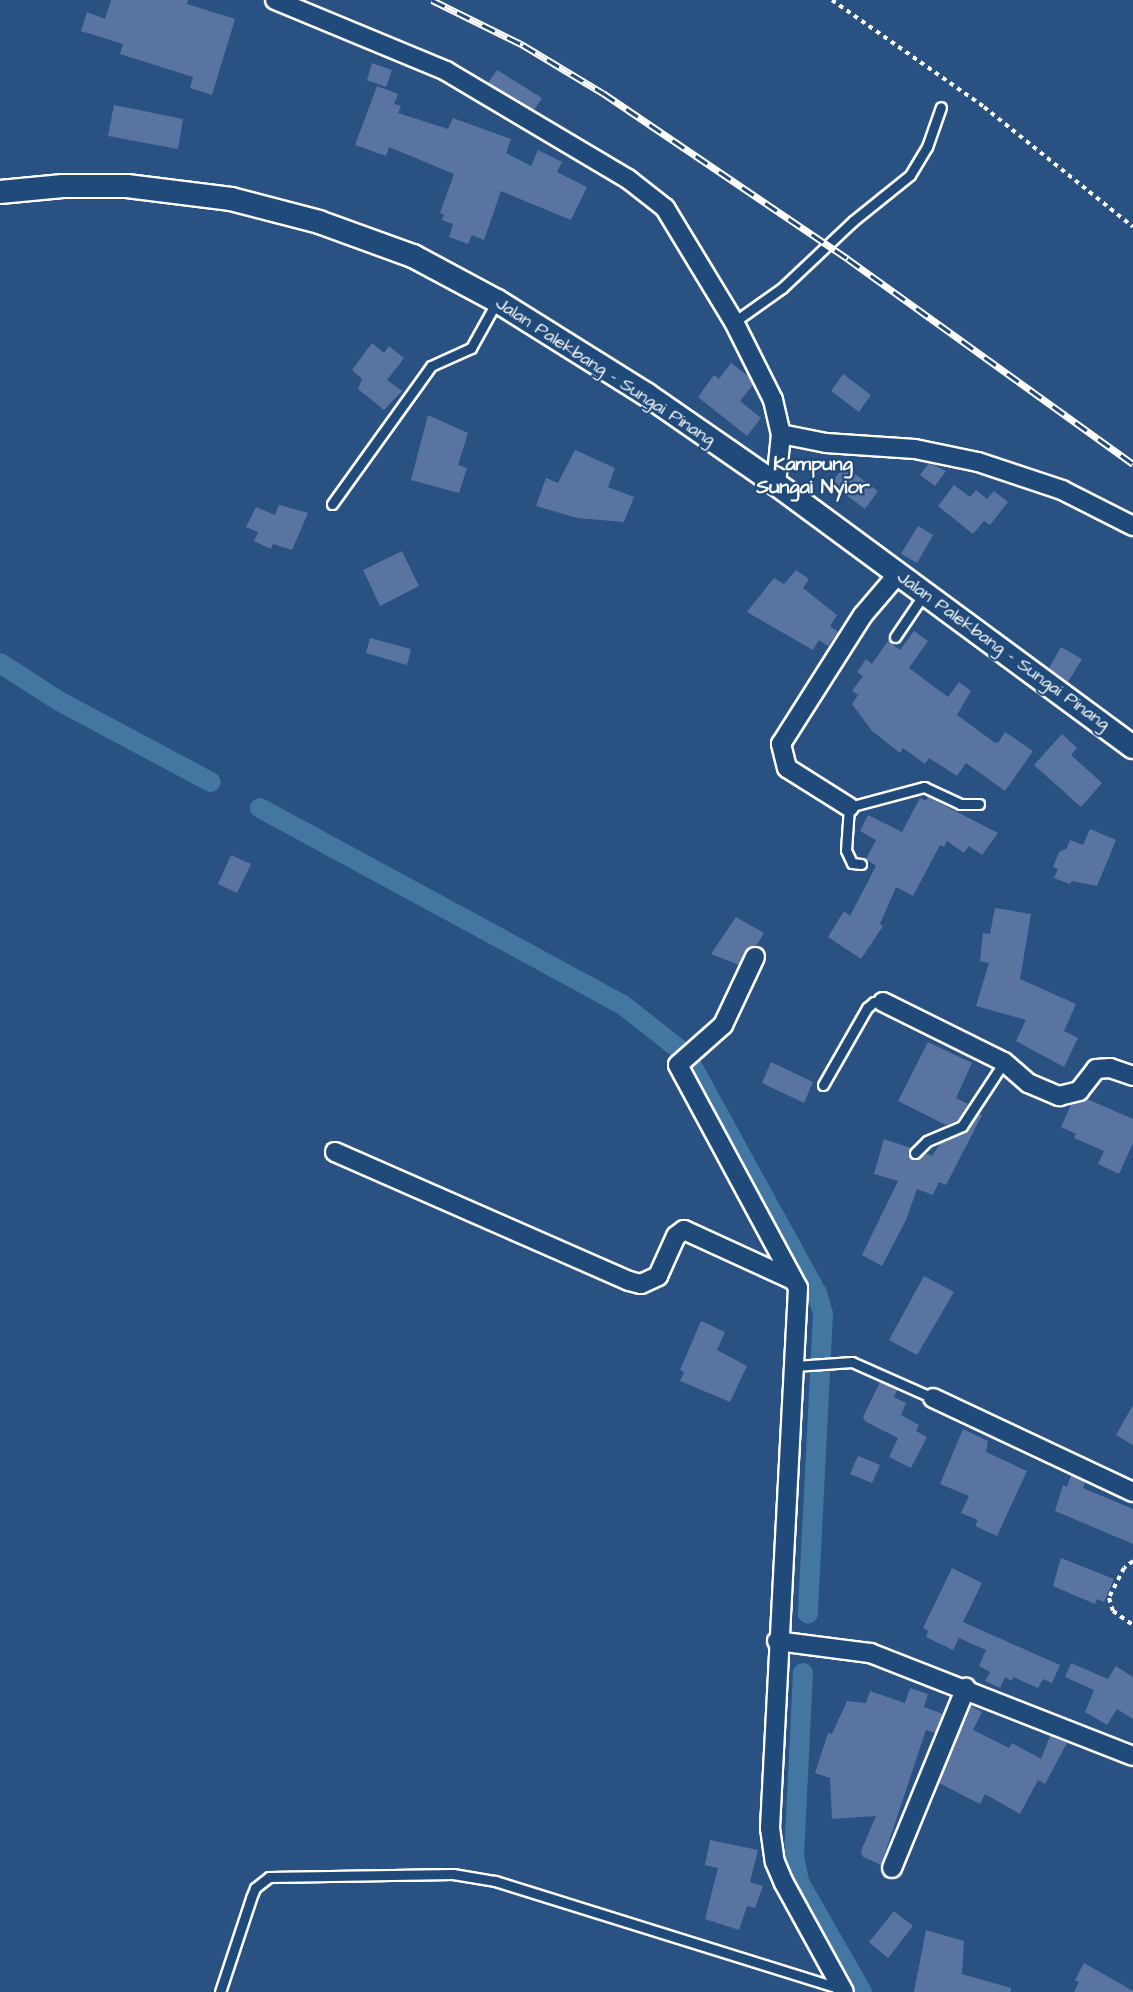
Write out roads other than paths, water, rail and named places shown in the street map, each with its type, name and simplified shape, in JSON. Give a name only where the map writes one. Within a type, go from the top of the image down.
[{"type":"street","points":[[275,0],[446,71],[628,179],[665,208],[734,322],[773,400],[781,434],[776,484]]},
{"type":"street","name":"Jalan Palekbang - Sungai Pinang","points":[[0,192],[63,186],[128,186],[231,199],[370,239],[413,256],[497,301],[646,394],[776,484],[1133,747]]},
{"type":"street","points":[[781,434],[826,443],[915,449],[978,462],[1062,490],[1133,526]]},
{"type":"street","points":[[849,807],[787,768],[782,744],[862,615],[898,574]]},
{"type":"street","points":[[755,957],[723,1025],[679,1064],[793,1280],[800,1305],[801,1366],[772,1846],[783,1883],[843,1991]]},
{"type":"street","points":[[883,1002],[1004,1062],[1028,1083],[1067,1097],[1079,1091],[1096,1069],[1110,1068],[1133,1076]]},
{"type":"street","points":[[335,1152],[629,1281],[651,1282],[658,1276],[676,1236],[684,1230],[793,1280]]},
{"type":"street","points":[[933,1398],[1133,1492]]},
{"type":"street","points":[[785,1641],[843,1647],[910,1666],[1133,1756]]},
{"type":"street","points":[[892,1868],[966,1689]]},
{"type":"lane","points":[[734,322],[782,288],[853,221],[910,175],[927,147],[941,107]]},
{"type":"lane","points":[[332,504],[431,366],[471,348],[497,301]]},
{"type":"lane","points":[[895,637],[924,594]]},
{"type":"lane","points":[[861,864],[852,863],[846,850],[849,807],[924,787],[960,804],[979,804]]},
{"type":"lane","points":[[823,1085],[867,1008],[873,1002],[883,1002]]},
{"type":"lane","points":[[915,1153],[927,1141],[962,1126],[1004,1062]]},
{"type":"lane","points":[[801,1366],[824,1367],[852,1362],[933,1398]]},
{"type":"lane","points":[[220,1992],[255,1888],[269,1877],[453,1874],[495,1881],[843,1991]]},
{"type":"waterway","points":[[0,663],[59,701],[211,782]]},
{"type":"waterway","points":[[260,808],[623,1005],[679,1049],[692,1066],[817,1293],[823,1314],[808,1614]]},
{"type":"waterway","points":[[803,1673],[794,1856],[799,1882],[862,1992]]},
{"type":"railway","points":[[432,0],[523,45],[603,93],[848,259],[1133,464]]},
{"type":"district","name":"Kampung Sungai Nyior","points":[[813,476]]}]
